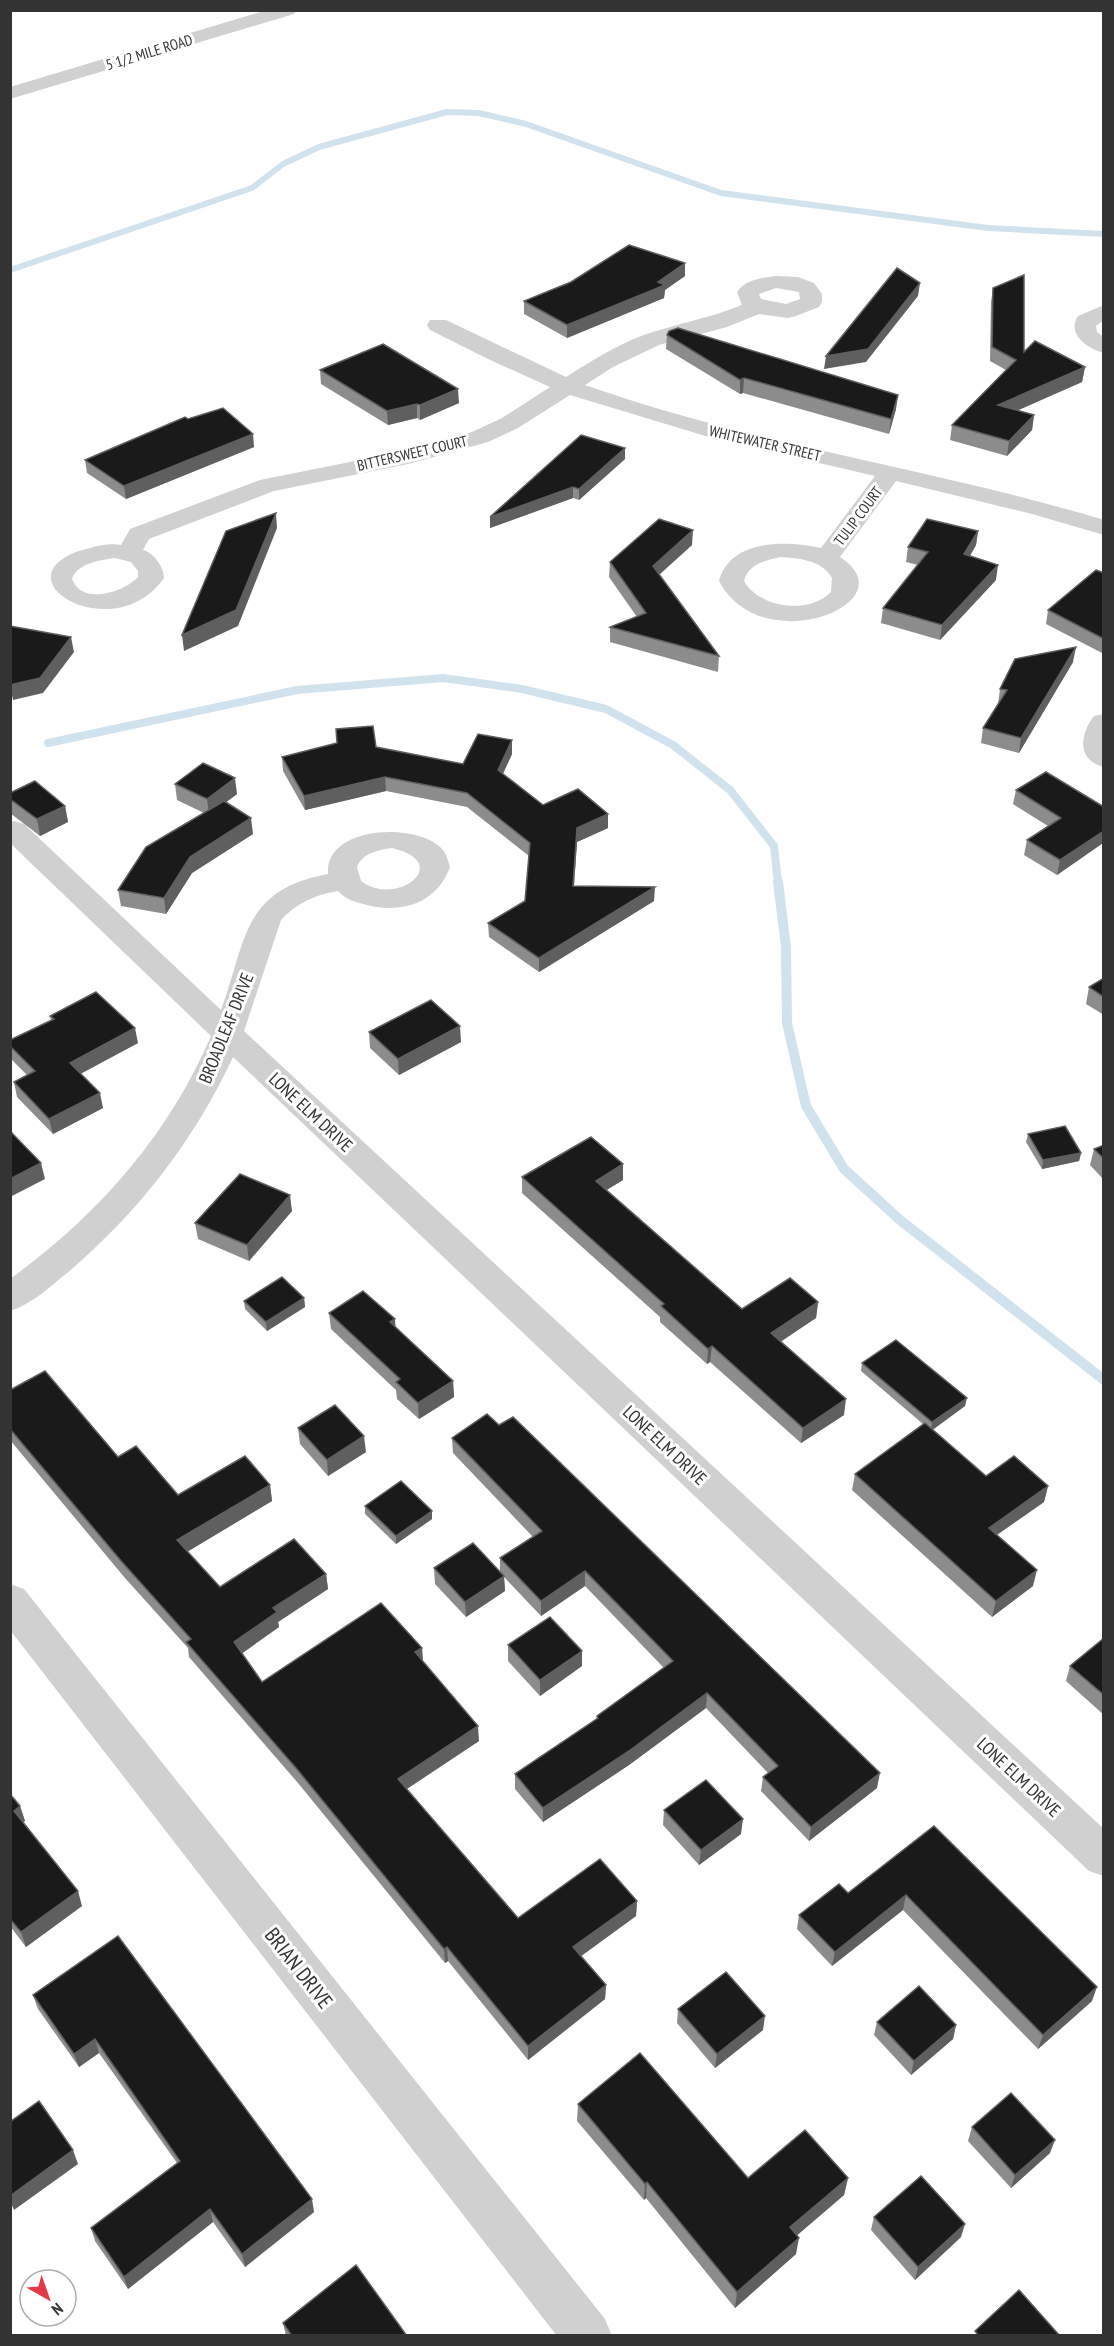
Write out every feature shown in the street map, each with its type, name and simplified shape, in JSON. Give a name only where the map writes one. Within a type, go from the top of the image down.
[{"type":"street","name":"5 1/2 MILE ROAD","points":[[10,93],[288,10]]},
{"type":"street","points":[[10,72],[33,86]]},
{"type":"street","name":"BITTERSWEET COURT","points":[[129,553],[139,534],[258,489],[308,475],[447,448],[480,437],[510,423],[625,351],[651,340],[719,322],[757,307]]},
{"type":"street","points":[[1104,311],[1086,321],[1084,328],[1087,335],[1104,346]]},
{"type":"street","name":"WHITEWATER STREET","points":[[438,325],[499,358],[567,387],[696,427],[1039,508],[1104,528]]},
{"type":"street","name":"TULIP COURT","points":[[826,558],[890,473]]},
{"type":"street","points":[[1104,722],[1096,730],[1094,742],[1104,759]]},
{"type":"street","name":"LONE ELM DRIVE","points":[[14,830],[1104,1857]]},
{"type":"street","name":"BROADLEAF DRIVE","points":[[10,1298],[93,1230],[138,1182],[178,1129],[209,1076],[227,1033],[267,917],[285,896],[313,886],[345,881]]},
{"type":"street","name":"BRIAN DRIVE","points":[[10,1600],[588,2336]]},
{"type":"building","points":[[629,245],[685,263],[658,282],[665,285],[567,325],[524,301],[571,282]]},
{"type":"building","points":[[897,268],[920,283],[868,349],[826,356]]},
{"type":"building","points":[[1024,275],[1024,352],[1035,341],[1085,367],[998,405],[1034,415],[1009,441],[952,425],[1016,360],[992,347],[993,288]]},
{"type":"building","points":[[678,328],[898,395],[891,419],[744,378],[740,380],[667,335],[669,331]]},
{"type":"building","points":[[383,344],[458,389],[420,405],[387,411],[320,370]]},
{"type":"building","points":[[223,408],[253,434],[124,486],[85,460],[185,417],[188,419]]},
{"type":"building","points":[[581,435],[625,448],[579,489],[573,487],[490,517]]},
{"type":"building","points":[[276,513],[236,610],[182,635],[226,531]]},
{"type":"building","points":[[659,519],[693,530],[653,566],[719,656],[610,627],[646,613],[610,562]]},
{"type":"building","points":[[927,519],[978,531],[964,554],[998,565],[942,625],[883,608],[928,552],[908,547]]},
{"type":"building","points":[[1096,570],[1104,573],[1104,639],[1048,610]]},
{"type":"building","points":[[10,626],[71,637],[40,678],[10,685]]},
{"type":"building","points":[[1076,647],[1021,738],[983,728],[1007,690],[1000,689],[1015,659]]},
{"type":"building","points":[[373,726],[376,747],[463,764],[478,734],[512,740],[498,770],[543,805],[578,789],[608,814],[577,828],[573,886],[655,887],[539,958],[488,923],[525,901],[530,843],[467,793],[385,777],[304,796],[282,757],[337,743],[336,729]]},
{"type":"building","points":[[203,763],[235,778],[207,799],[175,784]]},
{"type":"building","points":[[1046,772],[1104,807],[1104,831],[1060,860],[1027,840],[1061,818],[1016,790]]},
{"type":"building","points":[[35,781],[65,806],[37,819],[10,799],[10,793]]},
{"type":"building","points":[[224,801],[251,818],[190,857],[164,898],[118,890],[146,847]]},
{"type":"building","points":[[1104,978],[1104,997],[1089,987]]},
{"type":"building","points":[[96,992],[135,1028],[70,1063],[100,1093],[49,1119],[14,1082],[35,1071],[10,1046],[10,1040],[54,1019],[50,1016]]},
{"type":"building","points":[[431,1000],[460,1026],[398,1059],[369,1032]]},
{"type":"building","points":[[1065,1126],[1081,1153],[1043,1160],[1028,1134]]},
{"type":"building","points":[[10,1131],[41,1163],[10,1179]]},
{"type":"building","points":[[591,1137],[623,1164],[596,1181],[742,1309],[790,1278],[818,1302],[771,1333],[846,1399],[803,1428],[712,1346],[708,1349],[661,1306],[664,1304],[522,1177]]},
{"type":"building","points":[[1104,1145],[1104,1159],[1094,1149]]},
{"type":"building","points":[[240,1174],[290,1195],[247,1245],[195,1223]]},
{"type":"building","points":[[282,1277],[304,1298],[266,1322],[244,1301]]},
{"type":"building","points":[[363,1291],[395,1319],[390,1322],[453,1381],[418,1403],[396,1382],[400,1379],[329,1313]]},
{"type":"building","points":[[896,1340],[967,1398],[932,1422],[862,1363]]},
{"type":"building","points":[[45,1371],[118,1457],[136,1446],[178,1495],[245,1456],[270,1485],[177,1540],[220,1587],[294,1539],[326,1574],[273,1608],[277,1612],[234,1642],[262,1682],[381,1603],[422,1648],[415,1652],[478,1726],[398,1779],[518,1918],[600,1859],[637,1901],[573,1947],[606,1985],[528,2046],[447,1947],[444,1949],[296,1768],[186,1642],[191,1639],[122,1562],[10,1429],[10,1390]]},
{"type":"building","points":[[335,1405],[364,1436],[327,1460],[298,1428]]},
{"type":"building","points":[[487,1414],[499,1425],[513,1417],[880,1773],[811,1827],[763,1777],[778,1766],[707,1693],[629,1751],[543,1808],[515,1774],[598,1718],[597,1716],[673,1661],[585,1571],[541,1601],[500,1558],[542,1531],[452,1438]]},
{"type":"building","points":[[925,1423],[986,1476],[1014,1456],[1048,1486],[989,1528],[1037,1570],[996,1601],[855,1474]]},
{"type":"building","points":[[401,1481],[432,1511],[396,1536],[365,1506]]},
{"type":"building","points":[[473,1543],[504,1576],[465,1602],[434,1568]]},
{"type":"building","points":[[550,1617],[582,1651],[540,1680],[508,1645]]},
{"type":"building","points":[[1104,1638],[1104,1695],[1070,1666]]},
{"type":"building","points":[[706,1780],[743,1819],[701,1850],[664,1810]]},
{"type":"building","points":[[10,1794],[20,1806],[14,1811],[78,1891],[21,1932],[10,1919]]},
{"type":"building","points":[[934,1826],[1097,1987],[1043,2035],[906,1895],[835,1952],[799,1915],[839,1884],[848,1893]]},
{"type":"building","points":[[118,1936],[312,2199],[242,2254],[210,2209],[124,2277],[91,2228],[180,2161],[95,2039],[74,2054],[33,1995]]},
{"type":"building","points":[[726,1972],[765,2016],[717,2054],[678,2009]]},
{"type":"building","points":[[919,1986],[956,2025],[914,2061],[877,2022]]},
{"type":"building","points":[[640,2053],[748,2178],[805,2130],[848,2178],[790,2227],[799,2238],[737,2292],[647,2182],[645,2184],[578,2104]]},
{"type":"building","points":[[1011,2093],[1055,2140],[1015,2175],[972,2127]]},
{"type":"building","points":[[39,2101],[73,2150],[10,2196],[10,2122]]},
{"type":"building","points":[[921,2176],[965,2224],[918,2267],[874,2217]]},
{"type":"building","points":[[356,2265],[407,2336],[292,2336],[283,2323]]},
{"type":"building","points":[[1019,2290],[1060,2336],[979,2336],[975,2331]]},
{"type":"waterway","points":[[10,270],[252,188],[283,164],[319,147],[447,112],[479,113],[526,124],[721,193],[988,228],[1104,234]]},
{"type":"waterway","points":[[48,743],[297,690],[443,678],[522,689],[606,709],[673,745],[730,790],[774,846],[778,883]]},
{"type":"waterway","points":[[778,882],[786,947],[787,1023],[806,1106],[844,1169],[900,1220],[1104,1380]]}]
